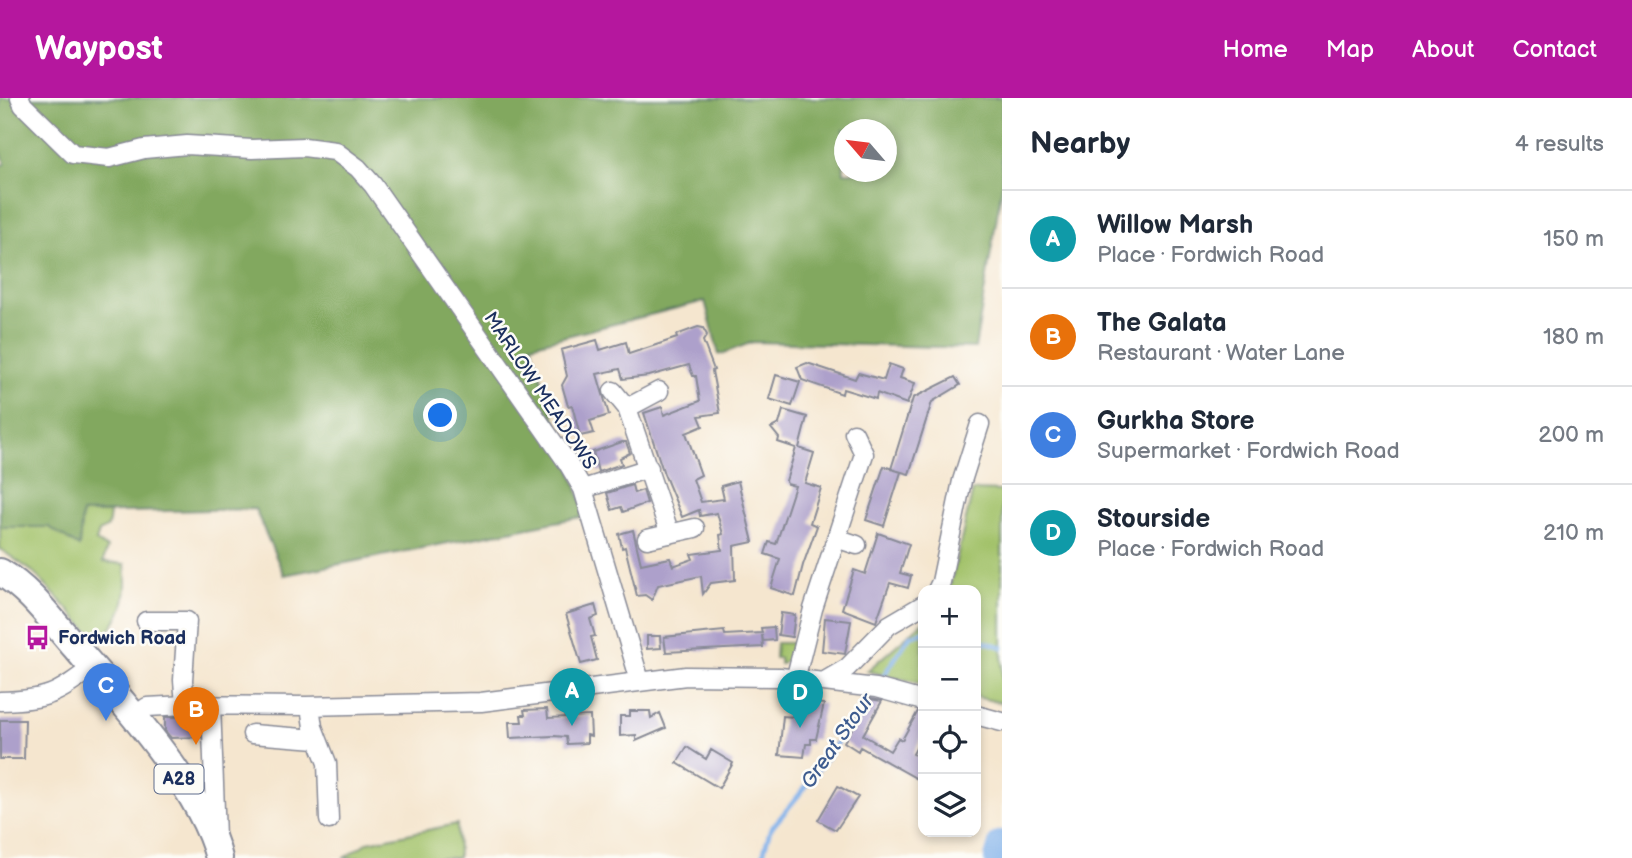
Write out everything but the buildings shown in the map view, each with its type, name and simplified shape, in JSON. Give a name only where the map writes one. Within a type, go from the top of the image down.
[{"type":"highway","name":"A28","points":[[0,572],[29,594],[134,717],[197,806],[217,852]]},
{"type":"street","name":"MARLOW MEADOWS","points":[[20,98],[23,105],[73,154],[109,158],[144,149],[187,145],[252,149],[304,147],[335,151],[358,168],[373,185],[567,462],[583,489],[640,681]]},
{"type":"street","points":[[613,391],[626,408],[670,534]]},
{"type":"street","points":[[626,408],[659,391]]},
{"type":"street","points":[[940,585],[962,481],[980,424]]},
{"type":"street","points":[[795,680],[813,610],[864,454],[854,433]]},
{"type":"street","points":[[583,489],[649,468]]},
{"type":"street","points":[[647,539],[695,528]]},
{"type":"street","points":[[836,538],[857,545]]},
{"type":"street","points":[[822,682],[847,668],[889,625],[918,608]]},
{"type":"street","points":[[146,621],[187,621],[183,680],[185,705]]},
{"type":"street","points":[[0,701],[46,697],[71,684],[93,667]]},
{"type":"street","points":[[134,717],[147,707],[185,705],[310,706],[481,702],[686,676],[780,677],[876,688],[918,700]]},
{"type":"street","points":[[211,704],[217,852]]},
{"type":"street","points":[[310,706],[316,738],[327,763],[329,820]]},
{"type":"street","points":[[981,716],[1002,722]]},
{"type":"street","points":[[252,734],[316,738]]},
{"type":"green space","points":[[0,98],[1002,98],[1002,186],[975,348],[753,342],[719,355],[705,301],[531,345],[586,516],[284,575],[255,509],[82,513],[79,547],[49,527],[0,527],[0,165],[5,164],[0,148]]},
{"type":"green space","points":[[973,490],[1002,491],[1002,703],[981,698],[981,585],[950,585]]},
{"type":"green space","points":[[82,513],[110,513],[108,527],[99,532],[96,541],[107,548],[103,562],[125,564],[126,589],[123,607],[100,643],[33,572],[0,549],[0,527],[49,527]]},
{"type":"green space","points":[[918,626],[918,683],[867,671]]},
{"type":"green space","points":[[776,643],[792,643],[789,658],[782,664],[780,658],[775,658]]},
{"type":"green space","points":[[457,824],[458,858],[344,858],[368,842]]},
{"type":"waterway","name":"Great Stour","points":[[878,684],[910,636],[918,634]]},
{"type":"waterway","name":"Great Stour","points":[[981,641],[1002,647]]},
{"type":"waterway","name":"Great Stour","points":[[762,858],[770,830],[808,784],[873,691]]},
{"type":"waterway","name":"Great Stour","points":[[998,858],[1002,844]]},
{"type":"place","name":"Fordwich Road","points":[[38,637]]},
{"type":"place","name":"Gurkha Store","points":[[106,721]]},
{"type":"place","name":"Willow Marsh","points":[[572,726]]},
{"type":"place","name":"Stourside","points":[[800,728]]},
{"type":"place","name":"The Galata","points":[[196,745]]}]
